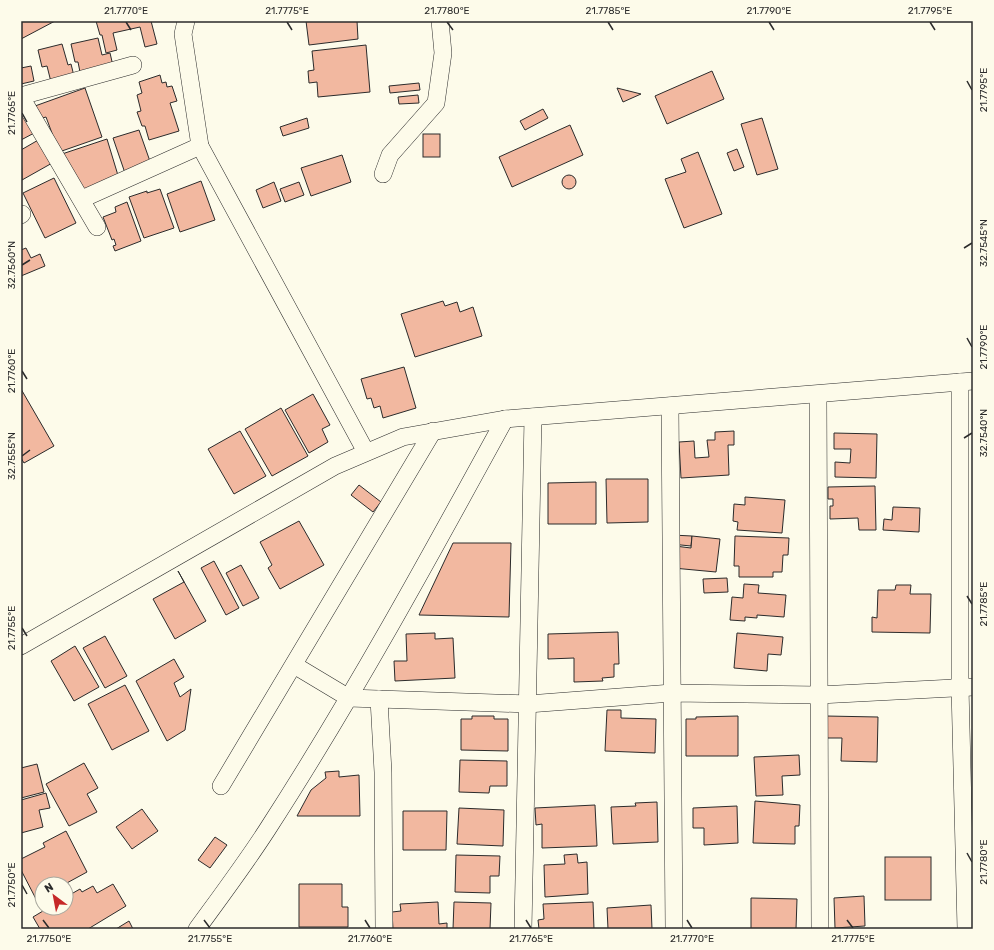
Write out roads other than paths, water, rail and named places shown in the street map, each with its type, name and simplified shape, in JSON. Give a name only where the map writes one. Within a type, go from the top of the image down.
[{"type":"street","points":[[186,21],[183,34],[200,146],[366,452]]},
{"type":"street","points":[[383,174],[390,155],[436,103],[443,53],[440,21]]},
{"type":"street","points":[[97,227],[21,96],[133,65]]},
{"type":"street","points":[[82,199],[200,146]]},
{"type":"street","points":[[21,646],[335,466],[403,437],[505,419],[966,382],[966,929]]},
{"type":"street","points":[[818,395],[820,929]]},
{"type":"street","points":[[670,406],[674,929]]},
{"type":"street","points":[[523,929],[533,417]]},
{"type":"street","points":[[197,929],[266,831],[348,698],[505,419]]},
{"type":"street","points":[[221,786],[433,432]]},
{"type":"street","points":[[294,665],[348,698],[528,704],[672,693],[819,695],[966,687]]},
{"type":"street","points":[[379,699],[383,772],[384,929]]}]
